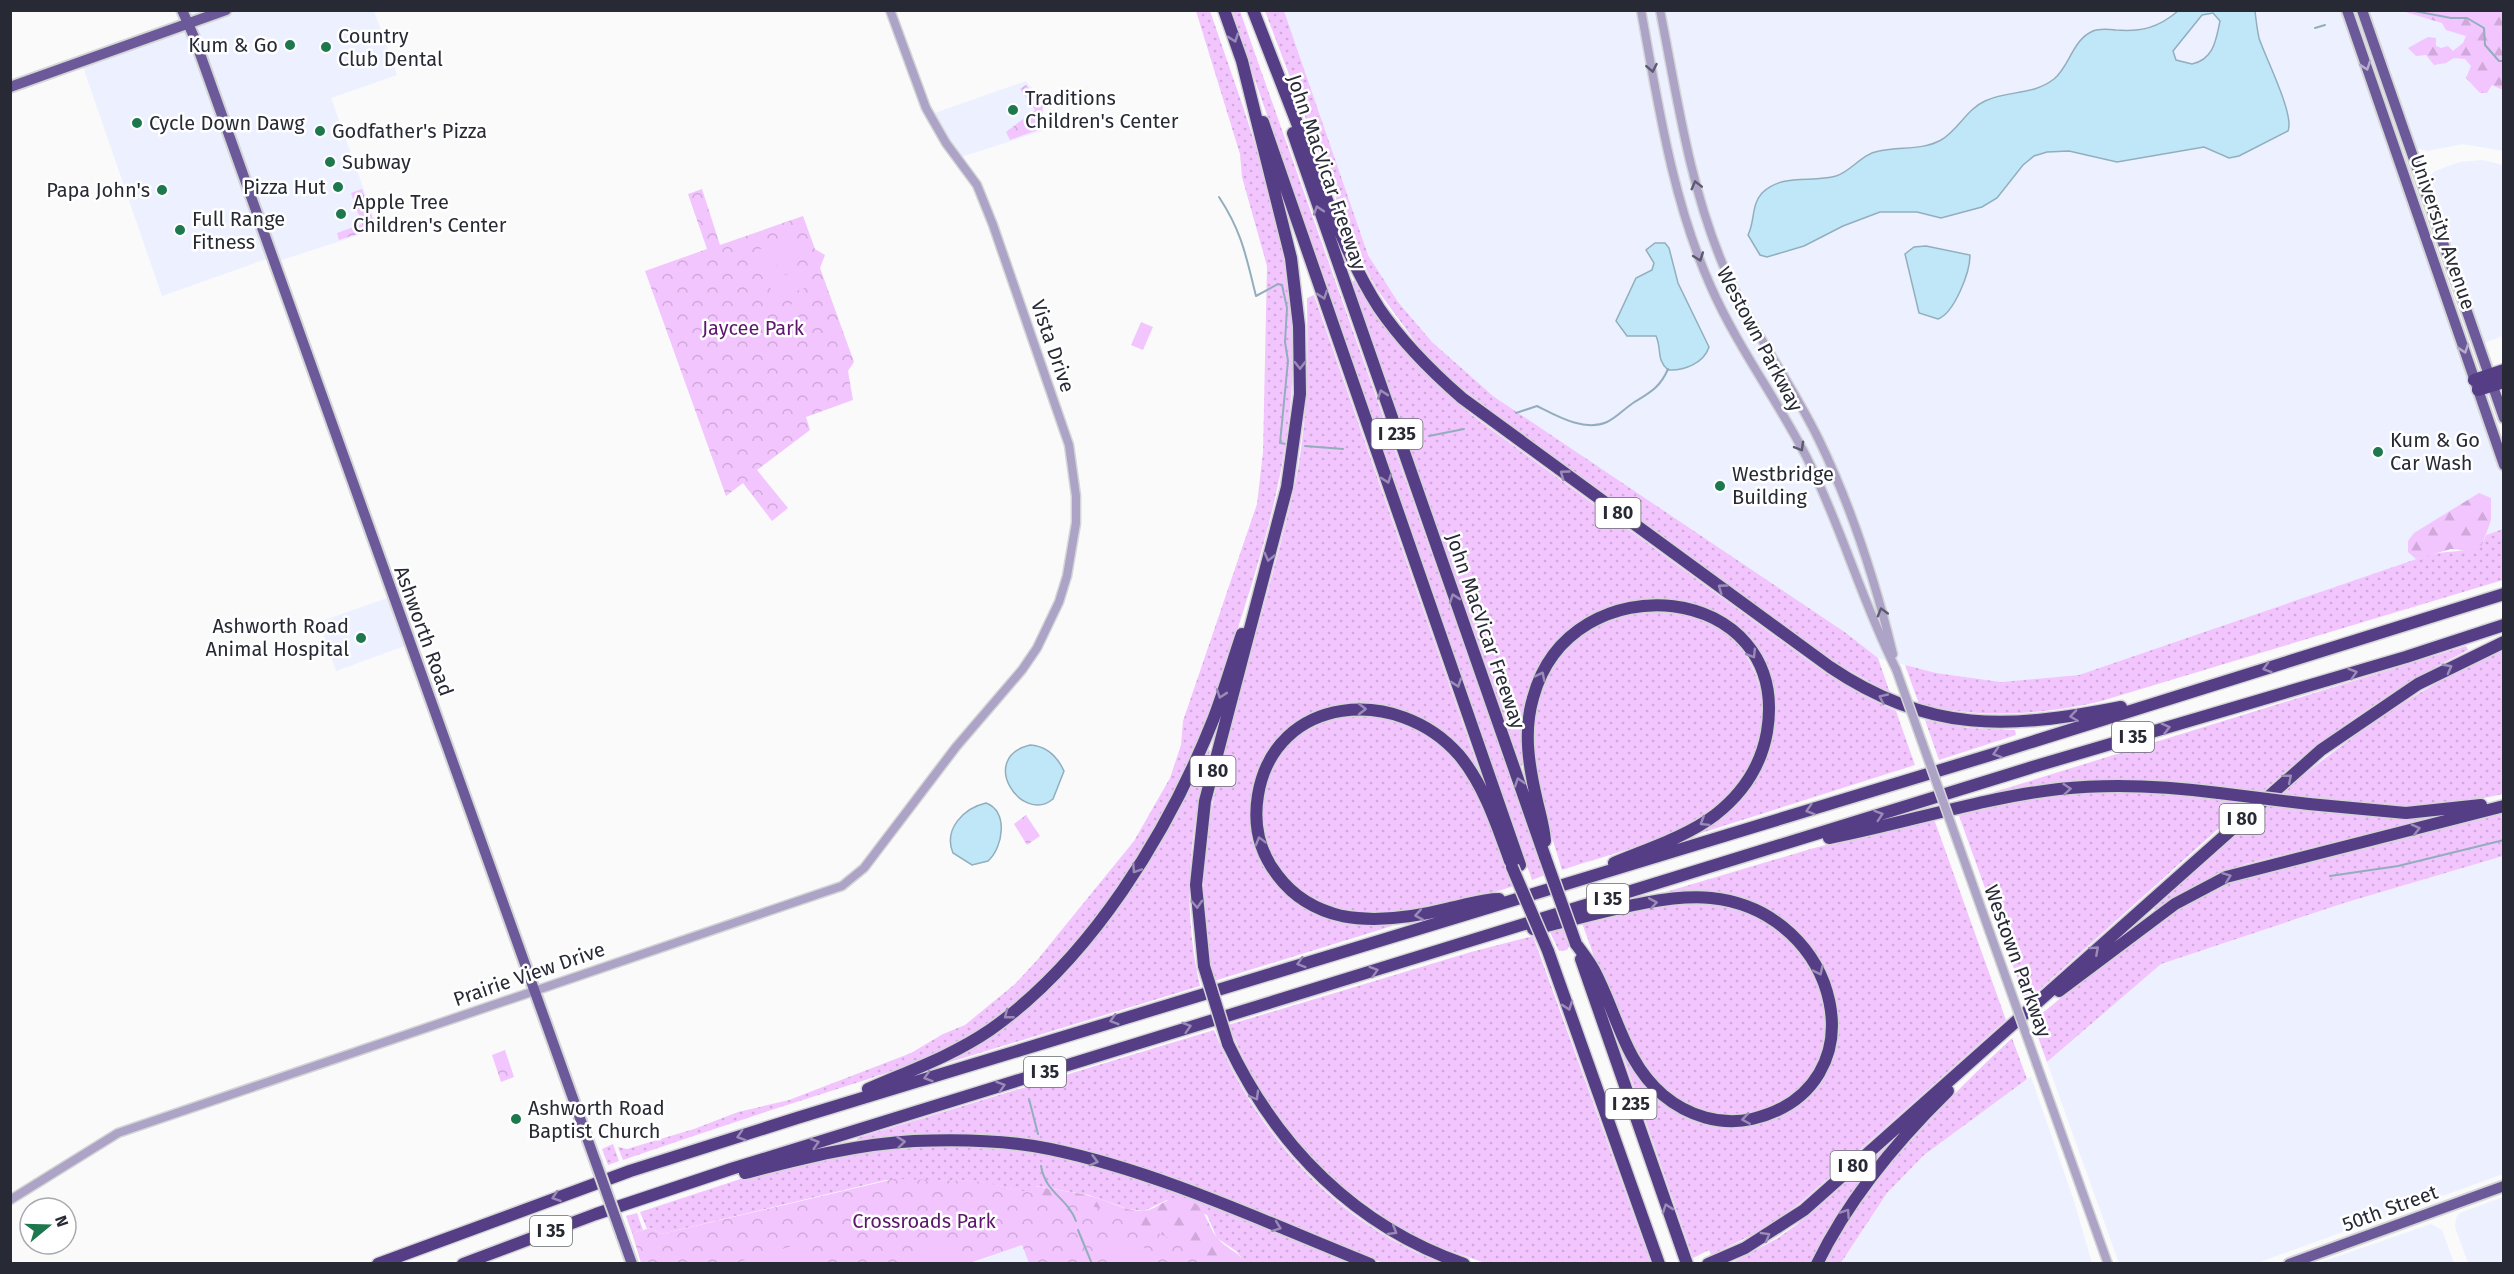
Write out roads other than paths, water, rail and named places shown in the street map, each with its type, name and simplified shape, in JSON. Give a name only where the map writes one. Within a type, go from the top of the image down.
[{"type":"highway","name":"I 80","points":[[1224,10],[1242,61],[1291,258],[1299,326],[1298,416],[1287,487],[1205,801],[1196,885],[1204,966],[1228,1044],[1258,1101],[1281,1134],[1308,1165],[1337,1193],[1370,1217],[1405,1238],[1464,1263]]},
{"type":"highway","name":"I 80","points":[[1253,10],[1358,271],[1379,307],[1403,340],[1431,371],[1469,404],[1811,653],[1855,684],[1908,709],[1945,718],[1988,723],[2043,720],[2090,713],[2193,691],[2504,594]]},
{"type":"highway","name":"John MacVicar Freeway","points":[[1253,10],[1324,228],[1687,1263]]},
{"type":"highway","name":"I 235","points":[[1242,61],[1516,866],[1659,1263]]},
{"type":"highway","points":[[2476,385],[2495,381],[2504,370]]},
{"type":"highway","points":[[797,1118],[960,1048],[1017,1008],[1063,964],[1104,915],[1140,864],[1186,781],[1213,720],[1263,580]]},
{"type":"highway","points":[[1545,857],[1544,830],[1527,745],[1532,700],[1537,684],[1554,654],[1583,626],[1611,612],[1640,605],[1686,606],[1707,614],[1727,626],[1745,643],[1758,663],[1766,685],[1768,723],[1762,751],[1751,777],[1728,804],[1698,826],[1555,888]]},
{"type":"highway","name":"I 35","points":[[463,1263],[639,1199],[1184,1028],[2504,625]]},
{"type":"highway","name":"I 80","points":[[1711,1262],[1775,1230],[1804,1210],[2322,750],[2418,684],[2504,642]]},
{"type":"highway","name":"I 35","points":[[378,1263],[620,1174],[797,1118],[2193,691]]},
{"type":"highway","points":[[1516,866],[1489,807],[1460,756],[1439,737],[1399,715],[1365,708],[1342,710],[1320,716],[1287,738],[1273,754],[1260,783],[1255,820],[1261,849],[1270,867],[1282,882],[1295,894],[1322,910],[1342,916],[1383,919],[1426,914],[1489,899],[1518,899]]},
{"type":"highway","points":[[1764,852],[2058,789],[2118,785],[2220,793],[2406,813],[2442,811],[2504,801]]},
{"type":"highway","points":[[2004,1031],[2175,904],[2226,877],[2504,806]]},
{"type":"highway","points":[[1452,947],[1672,899],[1708,898],[1754,908],[1769,915],[1796,937],[1813,959],[1825,984],[1831,1015],[1830,1037],[1825,1058],[1815,1078],[1784,1106],[1764,1116],[1742,1121],[1721,1121],[1680,1108],[1663,1095],[1638,1066],[1619,1032],[1594,970],[1576,944]]},
{"type":"highway","points":[[1817,1263],[1843,1218],[1865,1187],[1920,1120],[1971,1069],[1979,1053]]},
{"type":"highway","points":[[639,1199],[853,1148],[913,1141],[974,1141],[1048,1148],[1131,1171],[1370,1263]]},
{"type":"main road","name":"Ashworth Road","points":[[182,10],[632,1263]]},
{"type":"main road","points":[[10,87],[226,10]]},
{"type":"main road","name":"University Avenue","points":[[2347,10],[2504,465]]},
{"type":"main road","name":"University Avenue","points":[[2362,10],[2495,381],[2504,418]]},
{"type":"main road","name":"50th Street","points":[[2289,1263],[2504,1186]]},
{"type":"street","name":"Vista Drive","points":[[890,10],[926,108],[946,143],[969,172],[985,203],[1062,424],[1072,464],[1076,523],[1067,576],[1059,602],[1037,648],[997,699]]},
{"type":"street","name":"Westown Parkway","points":[[1641,10],[1674,176],[1704,271],[1725,318],[1806,457],[1876,629],[1896,669]]},
{"type":"street","name":"Westown Parkway","points":[[1660,10],[1676,101],[1699,194],[1715,245],[1751,324],[1808,420],[1833,468],[1870,570],[1896,669],[2108,1263]]},
{"type":"street","name":"Prairie View Drive","points":[[10,1200],[118,1132],[842,886],[864,868],[956,747],[997,699]]},
{"type":"water","points":[[2178,11],[2255,11],[2259,38],[2287,112],[2288,131],[2239,156],[2229,158],[2204,147],[2117,162],[2069,151],[2047,152],[2034,156],[2023,165],[1997,198],[1982,207],[1941,218],[1917,212],[1880,212],[1843,226],[1804,246],[1767,257],[1760,255],[1748,235],[1756,203],[1762,193],[1770,187],[1788,181],[1836,176],[1867,155],[1879,151],[1918,147],[1941,140],[1953,131],[1973,109],[1985,101],[2002,95],[2029,91],[2054,79],[2080,40],[2093,31],[2149,28]],"holes":[[[2213,13],[2220,21],[2213,48],[2205,58],[2192,64],[2176,60],[2173,51],[2202,15]]]},
{"type":"water","points":[[1655,243],[1665,243],[1669,248],[1678,283],[1709,347],[1698,362],[1680,369],[1668,370],[1664,366],[1656,336],[1627,336],[1616,321],[1636,278],[1652,270],[1654,263],[1646,250]]},
{"type":"water","points":[[1926,246],[1970,255],[1960,292],[1950,309],[1938,319],[1919,313],[1905,254],[1914,247]]},
{"type":"water","points":[[1030,745],[1042,747],[1051,753],[1064,771],[1053,799],[1041,805],[1029,803],[1018,797],[1010,787],[1006,775],[1007,763],[1014,752]]},
{"type":"water","points":[[986,803],[993,807],[1001,821],[1000,839],[988,861],[972,865],[953,853],[951,836],[953,828],[963,815]]},
{"type":"waterway","points":[[2409,10],[2451,18],[2467,18],[2484,28],[2485,45],[2499,61],[2504,61]]},
{"type":"waterway","points":[[2315,28],[2325,25]]},
{"type":"waterway","points":[[1219,197],[1238,233],[1256,296],[1278,284],[1282,285],[1287,308],[1285,342],[1288,361],[1280,443],[1286,444]]},
{"type":"waterway","points":[[1516,413],[1537,406],[1571,422],[1598,425],[1607,422],[1654,389],[1668,369]]},
{"type":"waterway","points":[[1429,436],[1464,429]]},
{"type":"waterway","points":[[1305,446],[1343,449]]},
{"type":"waterway","points":[[2330,876],[2398,866],[2504,840]]},
{"type":"waterway","points":[[1029,1099],[1038,1134]]},
{"type":"waterway","points":[[1041,1166],[1047,1183],[1067,1206],[1076,1221]]},
{"type":"waterway","points":[[1078,1230],[1092,1264]]},
{"type":"place","name":"Kum & Go","points":[[290,45]]},
{"type":"place","name":"Country Club Dental","points":[[326,47]]},
{"type":"place","name":"Traditions Children's Center","points":[[1013,110]]},
{"type":"place","name":"Cycle Down Dawg","points":[[137,123]]},
{"type":"place","name":"Godfather's Pizza","points":[[320,131]]},
{"type":"place","name":"Subway","points":[[330,162]]},
{"type":"place","name":"Pizza Hut","points":[[338,187]]},
{"type":"place","name":"Papa John's","points":[[162,190]]},
{"type":"place","name":"Apple Tree Children's Center","points":[[341,214]]},
{"type":"place","name":"Full Range Fitness","points":[[180,230]]},
{"type":"place","name":"Kum & Go Car Wash","points":[[2378,452]]},
{"type":"place","name":"Westbridge Building","points":[[1720,486]]},
{"type":"place","name":"Ashworth Road Animal Hospital","points":[[361,638]]},
{"type":"place","name":"Ashworth Road Baptist Church","points":[[516,1119]]},
{"type":"park label","name":"Jaycee Park","points":[[753,328]]},
{"type":"park label","name":"Crossroads Park","points":[[924,1221]]}]
